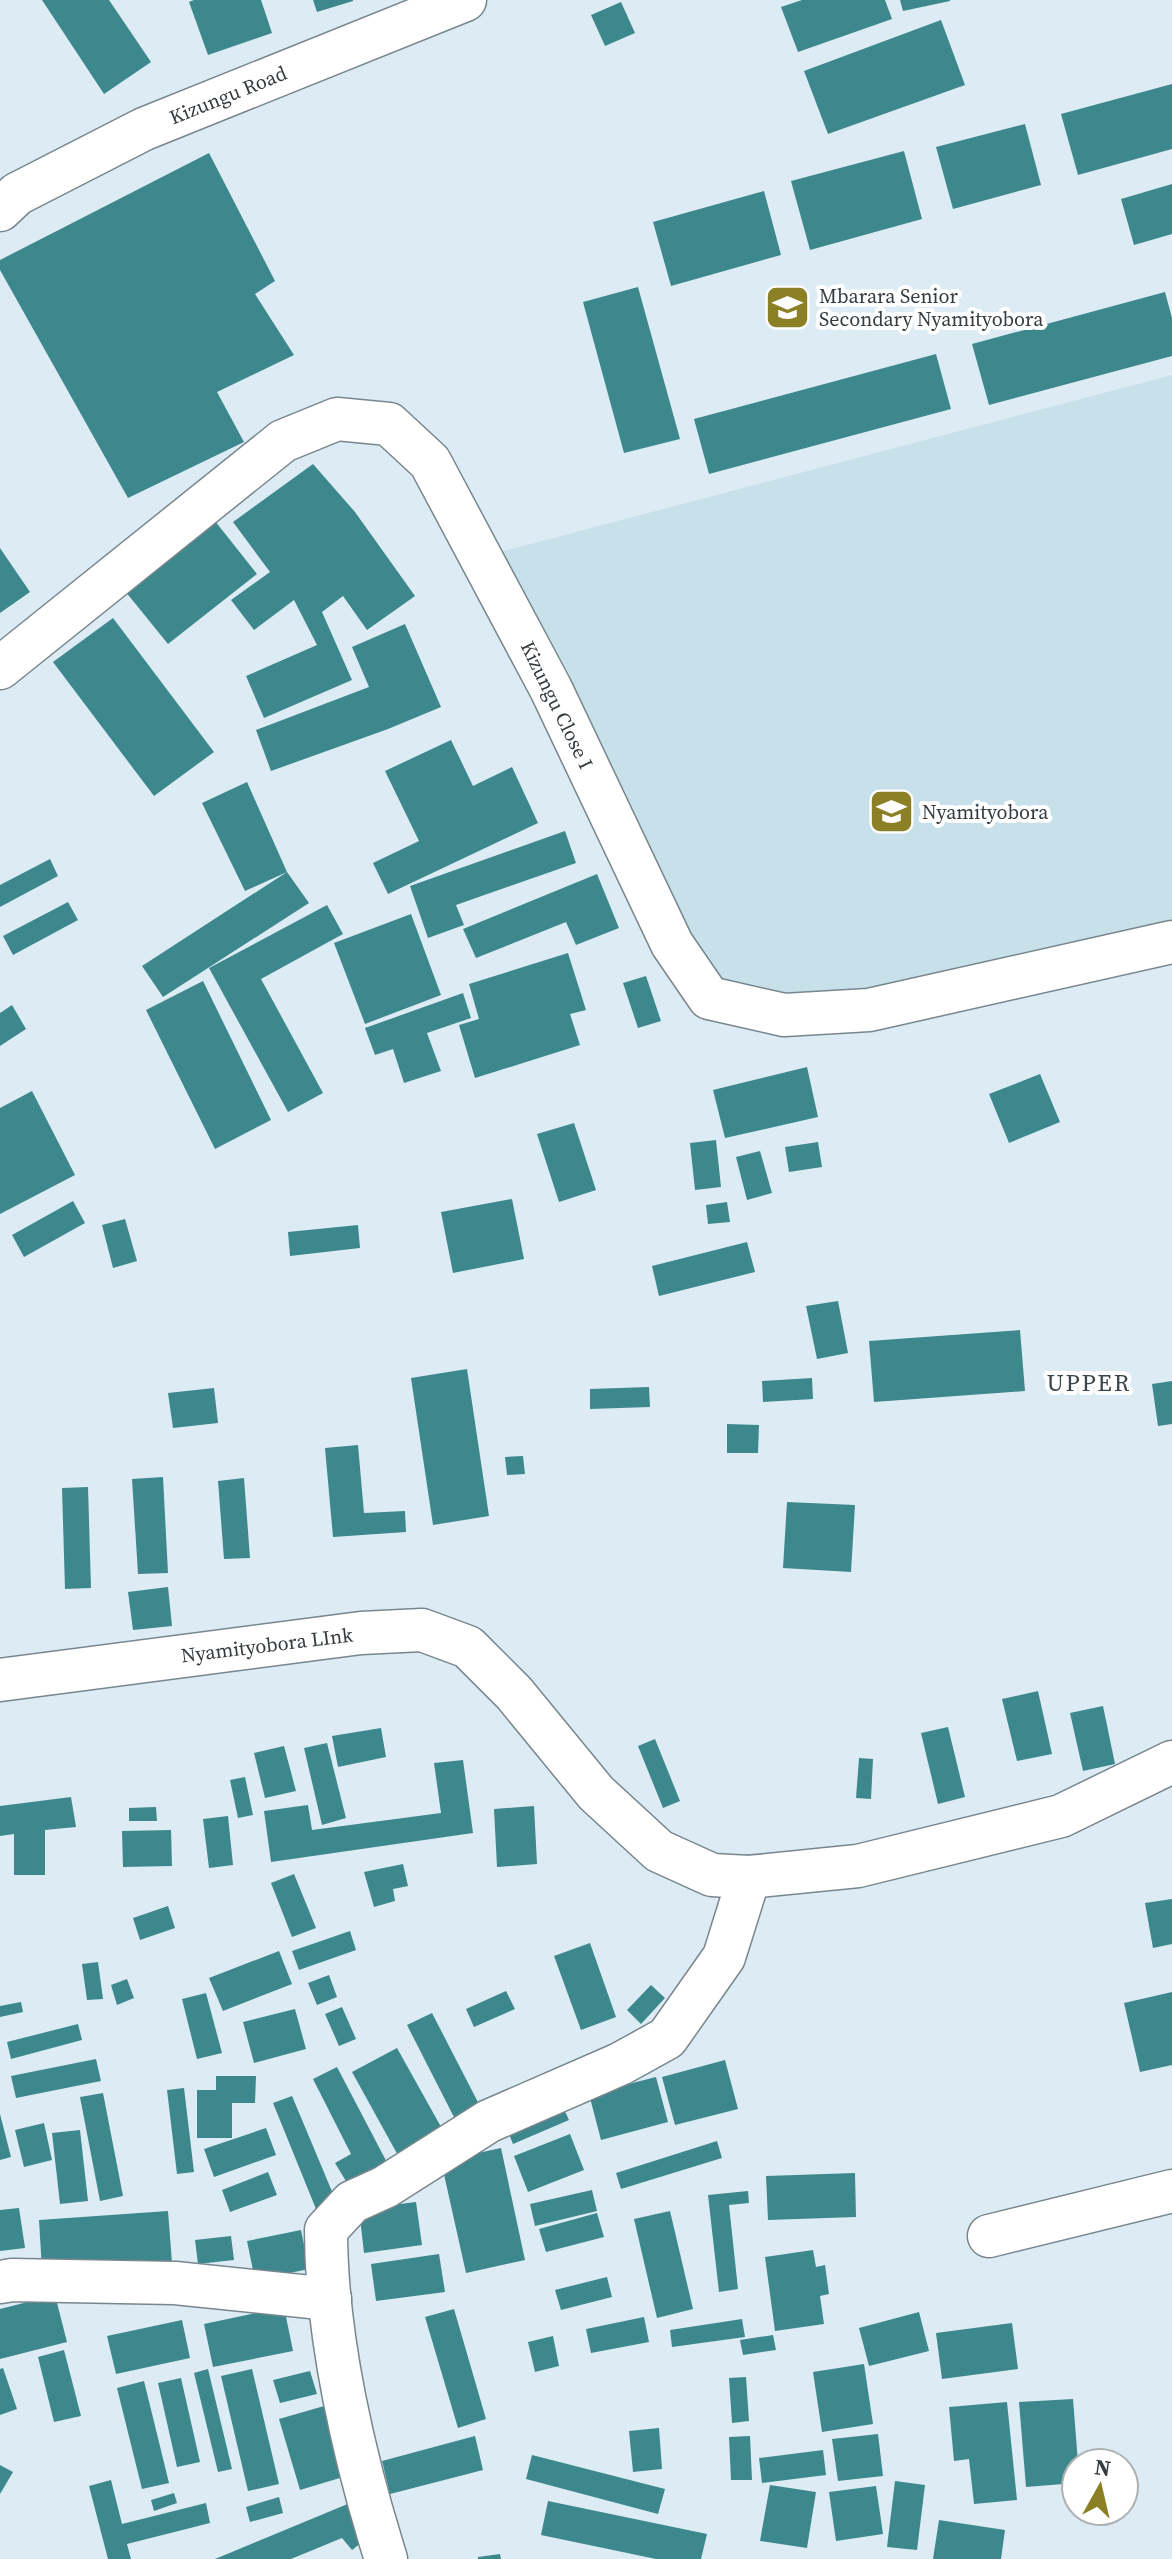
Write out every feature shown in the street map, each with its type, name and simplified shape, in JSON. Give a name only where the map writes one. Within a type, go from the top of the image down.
[{"type":"street","name":"Kizungu Road","points":[[0,210],[17,194],[144,129],[465,0]]},
{"type":"street","name":"Kizungu Close I","points":[[0,668],[283,441],[337,419],[389,424],[430,462],[551,689],[672,944],[709,998],[784,1015],[869,1010],[1172,942]]},
{"type":"street","name":"Nyamityobora LInk","points":[[0,1680],[361,1633],[422,1630],[468,1647],[514,1693],[596,1793],[659,1851],[712,1875],[749,1877],[858,1866],[1061,1816],[1172,1762]]},
{"type":"street","points":[[386,2559],[366,2497],[334,2338],[326,2266],[326,2230],[352,2202],[385,2187],[489,2121],[620,2064],[667,2038],[724,1957],[749,1877]]},
{"type":"street","points":[[989,2236],[1172,2191]]},
{"type":"street","points":[[0,2282],[175,2283],[330,2299]]},
{"type":"shaded area","name":"Nyamityobora","points":[[1172,375],[1172,935],[784,1015],[709,998],[481,557]]},
{"type":"building","points":[[42,0],[109,0],[151,62],[104,94]]},
{"type":"building","points":[[261,0],[272,33],[208,55],[189,2]]},
{"type":"building","points":[[313,0],[353,0],[353,1],[317,12]]},
{"type":"building","points":[[802,0],[885,0],[892,19],[798,52],[781,7]]},
{"type":"building","points":[[900,0],[950,0],[950,1],[903,11]]},
{"type":"building","points":[[621,2],[635,33],[605,46],[591,15]]},
{"type":"building","points":[[941,20],[965,85],[828,134],[804,71]]},
{"type":"building","points":[[1172,84],[1172,149],[1078,175],[1061,114]]},
{"type":"building","points":[[1025,124],[1041,185],[953,209],[936,147]]},
{"type":"building","points":[[904,151],[922,219],[810,250],[791,181]]},
{"type":"building","points":[[209,153],[275,281],[255,294],[294,355],[217,392],[244,442],[128,498],[0,270],[0,260]]},
{"type":"building","points":[[1172,184],[1172,234],[1134,245],[1121,199]]},
{"type":"building","points":[[764,191],[781,255],[671,286],[653,222]]},
{"type":"building","points":[[638,287],[680,439],[624,453],[583,302]]},
{"type":"building","points":[[1165,292],[1172,318],[1172,356],[989,405],[972,344]]},
{"type":"building","points":[[936,354],[951,409],[709,474],[694,419]]},
{"type":"building","points":[[313,464],[355,512],[415,596],[367,630],[343,596],[322,612],[352,680],[264,718],[246,676],[317,645],[294,600],[254,630],[231,600],[270,572],[233,522]]},
{"type":"building","points":[[215,521],[257,574],[168,644],[125,591]]},
{"type":"building","points":[[0,548],[30,592],[0,613]]},
{"type":"building","points":[[113,618],[214,752],[154,796],[53,662]]},
{"type":"building","points":[[405,624],[441,707],[271,771],[256,730],[369,687],[352,647]]},
{"type":"building","points":[[451,740],[473,786],[512,767],[538,823],[388,894],[373,863],[419,841],[385,771]]},
{"type":"building","points":[[247,782],[287,872],[245,891],[202,803]]},
{"type":"building","points":[[565,831],[576,863],[456,905],[464,925],[428,938],[410,886]]},
{"type":"building","points":[[50,859],[58,876],[0,907],[0,885]]},
{"type":"building","points":[[287,872],[309,903],[163,997],[142,966]]},
{"type":"building","points":[[597,874],[619,928],[576,945],[566,922],[476,958],[463,929]]},
{"type":"building","points":[[68,902],[78,920],[13,955],[3,936]]},
{"type":"building","points":[[327,905],[343,934],[261,979],[323,1093],[288,1112],[209,968]]},
{"type":"building","points":[[411,914],[441,995],[365,1024],[334,943]]},
{"type":"building","points":[[568,953],[586,1010],[570,1014],[580,1045],[475,1078],[459,1025],[479,1019],[469,984]]},
{"type":"building","points":[[646,976],[661,1021],[638,1028],[623,983]]},
{"type":"building","points":[[203,981],[271,1120],[215,1149],[146,1010]]},
{"type":"building","points":[[463,993],[471,1018],[427,1033],[441,1071],[404,1083],[393,1049],[375,1055],[365,1028]]},
{"type":"building","points":[[12,1005],[26,1029],[0,1046],[0,1013]]},
{"type":"building","points":[[807,1067],[818,1117],[725,1138],[713,1090]]},
{"type":"building","points":[[1040,1074],[1060,1122],[1009,1143],[989,1094]]},
{"type":"building","points":[[32,1091],[75,1175],[0,1214],[0,1108]]},
{"type":"building","points":[[574,1123],[596,1190],[559,1202],[537,1134]]},
{"type":"building","points":[[716,1140],[721,1187],[695,1190],[690,1143]]},
{"type":"building","points":[[818,1142],[822,1167],[789,1172],[785,1147]]},
{"type":"building","points":[[760,1151],[772,1193],[747,1200],[736,1157]]},
{"type":"building","points":[[512,1199],[524,1259],[453,1273],[441,1212]]},
{"type":"building","points":[[73,1201],[85,1223],[24,1257],[12,1235]]},
{"type":"building","points":[[727,1202],[730,1222],[708,1224],[706,1205]]},
{"type":"building","points":[[125,1219],[137,1261],[113,1268],[102,1225]]},
{"type":"building","points":[[358,1225],[360,1248],[290,1256],[288,1232]]},
{"type":"building","points":[[747,1242],[755,1272],[659,1296],[652,1266]]},
{"type":"building","points":[[838,1301],[848,1353],[817,1359],[806,1306]]},
{"type":"building","points":[[1020,1330],[1025,1391],[874,1402],[869,1341]]},
{"type":"building","points":[[467,1369],[489,1516],[433,1525],[411,1378]]},
{"type":"building","points":[[812,1378],[813,1399],[763,1402],[762,1381]]},
{"type":"building","points":[[1172,1381],[1172,1424],[1158,1426],[1152,1384]]},
{"type":"building","points":[[649,1387],[650,1407],[590,1409],[590,1389]]},
{"type":"building","points":[[214,1388],[218,1423],[173,1428],[168,1393]]},
{"type":"building","points":[[727,1424],[759,1425],[758,1453],[727,1453]]},
{"type":"building","points":[[358,1445],[364,1513],[405,1511],[406,1532],[333,1537],[325,1448]]},
{"type":"building","points":[[523,1456],[525,1474],[507,1475],[505,1457]]},
{"type":"building","points":[[163,1477],[168,1573],[138,1574],[132,1479]]},
{"type":"building","points":[[244,1478],[250,1558],[224,1559],[218,1481]]},
{"type":"building","points":[[88,1487],[91,1588],[65,1589],[62,1488]]},
{"type":"building","points":[[787,1502],[855,1505],[851,1572],[783,1568]]},
{"type":"building","points":[[168,1587],[172,1626],[133,1630],[128,1592]]},
{"type":"building","points":[[1038,1691],[1052,1754],[1017,1761],[1002,1699]]},
{"type":"building","points":[[1103,1706],[1115,1764],[1083,1771],[1070,1713]]},
{"type":"building","points":[[948,1727],[965,1797],[938,1804],[921,1733]]},
{"type":"building","points":[[381,1728],[386,1757],[338,1767],[332,1736]]},
{"type":"building","points":[[655,1739],[680,1801],[663,1808],[638,1746]]},
{"type":"building","points":[[327,1743],[346,1818],[322,1825],[304,1748]]},
{"type":"building","points":[[284,1746],[296,1791],[265,1798],[254,1753]]},
{"type":"building","points":[[859,1758],[873,1759],[871,1799],[856,1798]]},
{"type":"building","points":[[463,1760],[473,1833],[271,1862],[264,1811],[308,1805],[312,1830],[441,1813],[434,1763]]},
{"type":"building","points":[[245,1777],[253,1815],[238,1818],[230,1780]]},
{"type":"building","points":[[71,1797],[76,1827],[45,1830],[45,1875],[14,1875],[14,1834],[0,1836],[0,1806]]},
{"type":"building","points":[[534,1806],[537,1864],[497,1867],[494,1809]]},
{"type":"building","points":[[156,1807],[157,1821],[129,1821],[129,1808]]},
{"type":"building","points":[[228,1816],[233,1865],[209,1868],[203,1819]]},
{"type":"building","points":[[171,1830],[172,1866],[123,1867],[122,1831]]},
{"type":"building","points":[[403,1864],[408,1886],[393,1889],[395,1901],[374,1907],[364,1872]]},
{"type":"building","points":[[294,1874],[316,1928],[292,1937],[271,1883]]},
{"type":"building","points":[[1172,1899],[1172,1944],[1153,1948],[1145,1903]]},
{"type":"building","points":[[168,1906],[175,1928],[140,1940],[133,1918]]},
{"type":"building","points":[[350,1931],[356,1950],[299,1970],[292,1951]]},
{"type":"building","points":[[590,1943],[616,2017],[581,2030],[554,1956]]},
{"type":"building","points":[[279,1951],[292,1984],[223,2011],[209,1978]]},
{"type":"building","points":[[98,1962],[103,1999],[87,2000],[82,1964]]},
{"type":"building","points":[[329,1975],[337,1997],[317,2005],[308,1983]]},
{"type":"building","points":[[127,1979],[134,1998],[117,2005],[111,1985]]},
{"type":"building","points":[[651,1985],[665,1998],[641,2024],[627,2010]]},
{"type":"building","points":[[506,1991],[515,2009],[474,2027],[466,2009]]},
{"type":"building","points":[[1172,1992],[1172,2065],[1140,2072],[1124,2003]]},
{"type":"building","points":[[206,1993],[222,2053],[197,2059],[182,1999]]},
{"type":"building","points":[[21,2002],[23,2012],[0,2017],[0,2006]]},
{"type":"building","points":[[342,2007],[356,2039],[339,2046],[325,2014]]},
{"type":"building","points":[[295,2009],[306,2049],[254,2063],[243,2022]]},
{"type":"building","points":[[432,2013],[482,2110],[457,2123],[407,2025]]},
{"type":"building","points":[[78,2024],[82,2040],[11,2059],[7,2042]]},
{"type":"building","points":[[397,2048],[445,2134],[400,2159],[352,2072]]},
{"type":"building","points":[[96,2059],[101,2081],[16,2098],[11,2076]]},
{"type":"building","points":[[725,2060],[738,2109],[675,2125],[662,2077]]},
{"type":"building","points":[[337,2067],[392,2172],[352,2191],[335,2163],[351,2154],[313,2079]]},
{"type":"building","points":[[216,2076],[256,2076],[255,2103],[232,2103],[232,2138],[197,2138],[197,2090],[216,2090]]},
{"type":"building","points":[[656,2077],[668,2122],[601,2140],[589,2094]]},
{"type":"building","points":[[184,2088],[194,2172],[177,2174],[167,2090]]},
{"type":"building","points":[[103,2093],[123,2196],[100,2201],[80,2097]]},
{"type":"building","points":[[292,2096],[336,2201],[316,2209],[273,2103]]},
{"type":"building","points":[[562,2105],[569,2120],[513,2144],[507,2129]]},
{"type":"building","points":[[0,2114],[11,2157],[0,2160]]},
{"type":"building","points":[[44,2123],[52,2160],[24,2167],[15,2130]]},
{"type":"building","points":[[266,2128],[276,2155],[214,2177],[204,2149]]},
{"type":"building","points":[[80,2130],[88,2201],[60,2204],[52,2133]]},
{"type":"building","points":[[570,2134],[584,2170],[528,2192],[514,2156]]},
{"type":"building","points":[[717,2141],[722,2158],[621,2189],[616,2173]]},
{"type":"building","points":[[501,2148],[525,2260],[466,2273],[441,2161]]},
{"type":"building","points":[[268,2172],[277,2195],[230,2212],[222,2190]]},
{"type":"building","points":[[855,2173],[856,2217],[768,2220],[766,2176]]},
{"type":"building","points":[[592,2190],[597,2211],[535,2226],[530,2204]]},
{"type":"building","points":[[748,2191],[749,2203],[729,2205],[738,2289],[719,2292],[708,2195]]},
{"type":"building","points":[[416,2202],[422,2245],[364,2253],[359,2209]]},
{"type":"building","points":[[19,2208],[25,2248],[0,2251],[0,2210]]},
{"type":"building","points":[[168,2211],[172,2263],[42,2270],[39,2220]]},
{"type":"building","points":[[670,2211],[693,2309],[657,2318],[634,2219]]},
{"type":"building","points":[[597,2213],[604,2237],[546,2252],[539,2229]]},
{"type":"building","points":[[301,2230],[309,2269],[255,2280],[247,2241]]},
{"type":"building","points":[[231,2236],[234,2260],[198,2264],[195,2240]]},
{"type":"building","points":[[813,2250],[816,2267],[825,2265],[829,2294],[820,2296],[824,2324],[775,2331],[765,2257]]},
{"type":"building","points":[[439,2254],[445,2292],[376,2301],[371,2264]]},
{"type":"building","points":[[607,2277],[612,2297],[561,2310],[555,2290]]},
{"type":"building","points":[[55,2295],[67,2342],[0,2359],[0,2309]]},
{"type":"building","points":[[284,2307],[293,2351],[213,2367],[204,2324]]},
{"type":"building","points":[[454,2309],[486,2419],[458,2428],[425,2317]]},
{"type":"building","points":[[919,2312],[929,2351],[869,2366],[859,2328]]},
{"type":"building","points":[[644,2317],[649,2342],[591,2353],[586,2329]]},
{"type":"building","points":[[742,2319],[745,2337],[672,2347],[670,2330]]},
{"type":"building","points":[[182,2320],[190,2358],[116,2374],[107,2336]]},
{"type":"building","points":[[1012,2323],[1018,2369],[942,2379],[936,2333]]},
{"type":"building","points":[[773,2335],[776,2350],[743,2355],[740,2340]]},
{"type":"building","points":[[553,2336],[559,2366],[535,2372],[528,2342]]},
{"type":"building","points":[[64,2350],[81,2416],[54,2422],[38,2357]]},
{"type":"building","points":[[864,2364],[873,2424],[822,2432],[813,2372]]},
{"type":"building","points":[[3,2368],[17,2409],[0,2415],[0,2369]]},
{"type":"building","points":[[208,2369],[232,2469],[218,2472],[194,2373]]},
{"type":"building","points":[[252,2369],[279,2484],[248,2491],[221,2376]]},
{"type":"building","points":[[310,2371],[317,2394],[280,2403],[273,2380]]},
{"type":"building","points":[[746,2377],[749,2421],[732,2423],[729,2378]]},
{"type":"building","points":[[181,2378],[200,2462],[177,2467],[158,2383]]},
{"type":"building","points":[[144,2381],[169,2483],[142,2489],[117,2388]]},
{"type":"building","points":[[1073,2399],[1077,2447],[1060,2447],[1060,2484],[1026,2487],[1019,2402]]},
{"type":"building","points":[[1007,2402],[1017,2500],[974,2504],[969,2459],[954,2461],[949,2407]]},
{"type":"building","points":[[331,2404],[353,2474],[300,2490],[279,2419]]},
{"type":"building","points":[[659,2428],[662,2469],[633,2472],[629,2431]]},
{"type":"building","points":[[878,2434],[883,2476],[838,2481],[832,2439]]},
{"type":"building","points":[[475,2436],[483,2470],[390,2494],[382,2461]]},
{"type":"building","points":[[750,2436],[752,2480],[731,2480],[729,2437]]},
{"type":"building","points":[[823,2450],[826,2475],[762,2483],[759,2458]]},
{"type":"building","points":[[532,2455],[665,2489],[658,2514],[526,2479]]},
{"type":"building","points":[[0,2465],[13,2472],[0,2494]]},
{"type":"building","points":[[111,2480],[122,2524],[206,2503],[210,2523],[127,2544],[131,2559],[108,2559],[89,2486]]},
{"type":"building","points":[[895,2481],[925,2485],[917,2550],[887,2547]]},
{"type":"building","points":[[770,2485],[816,2492],[807,2548],[760,2541]]},
{"type":"building","points":[[876,2486],[883,2534],[836,2541],[829,2492]]},
{"type":"building","points":[[174,2493],[177,2503],[154,2511],[151,2500]]},
{"type":"building","points":[[279,2497],[283,2513],[250,2522],[246,2507]]},
{"type":"building","points":[[548,2501],[707,2534],[701,2559],[656,2559],[541,2535]]},
{"type":"building","points":[[350,2503],[366,2539],[352,2550],[342,2538],[291,2559],[215,2559]]},
{"type":"building","points":[[939,2520],[1005,2530],[1001,2559],[933,2559]]},
{"type":"building","points":[[500,2554],[501,2559],[478,2559],[478,2557]]},
{"type":"place","name":"Mbarara Senior Secondary Nyamityobora","points":[[788,308]]},
{"type":"place","name":"Nyamityobora","points":[[891,812]]},
{"type":"district","name":"UPPER","points":[[1089,1383]]}]
